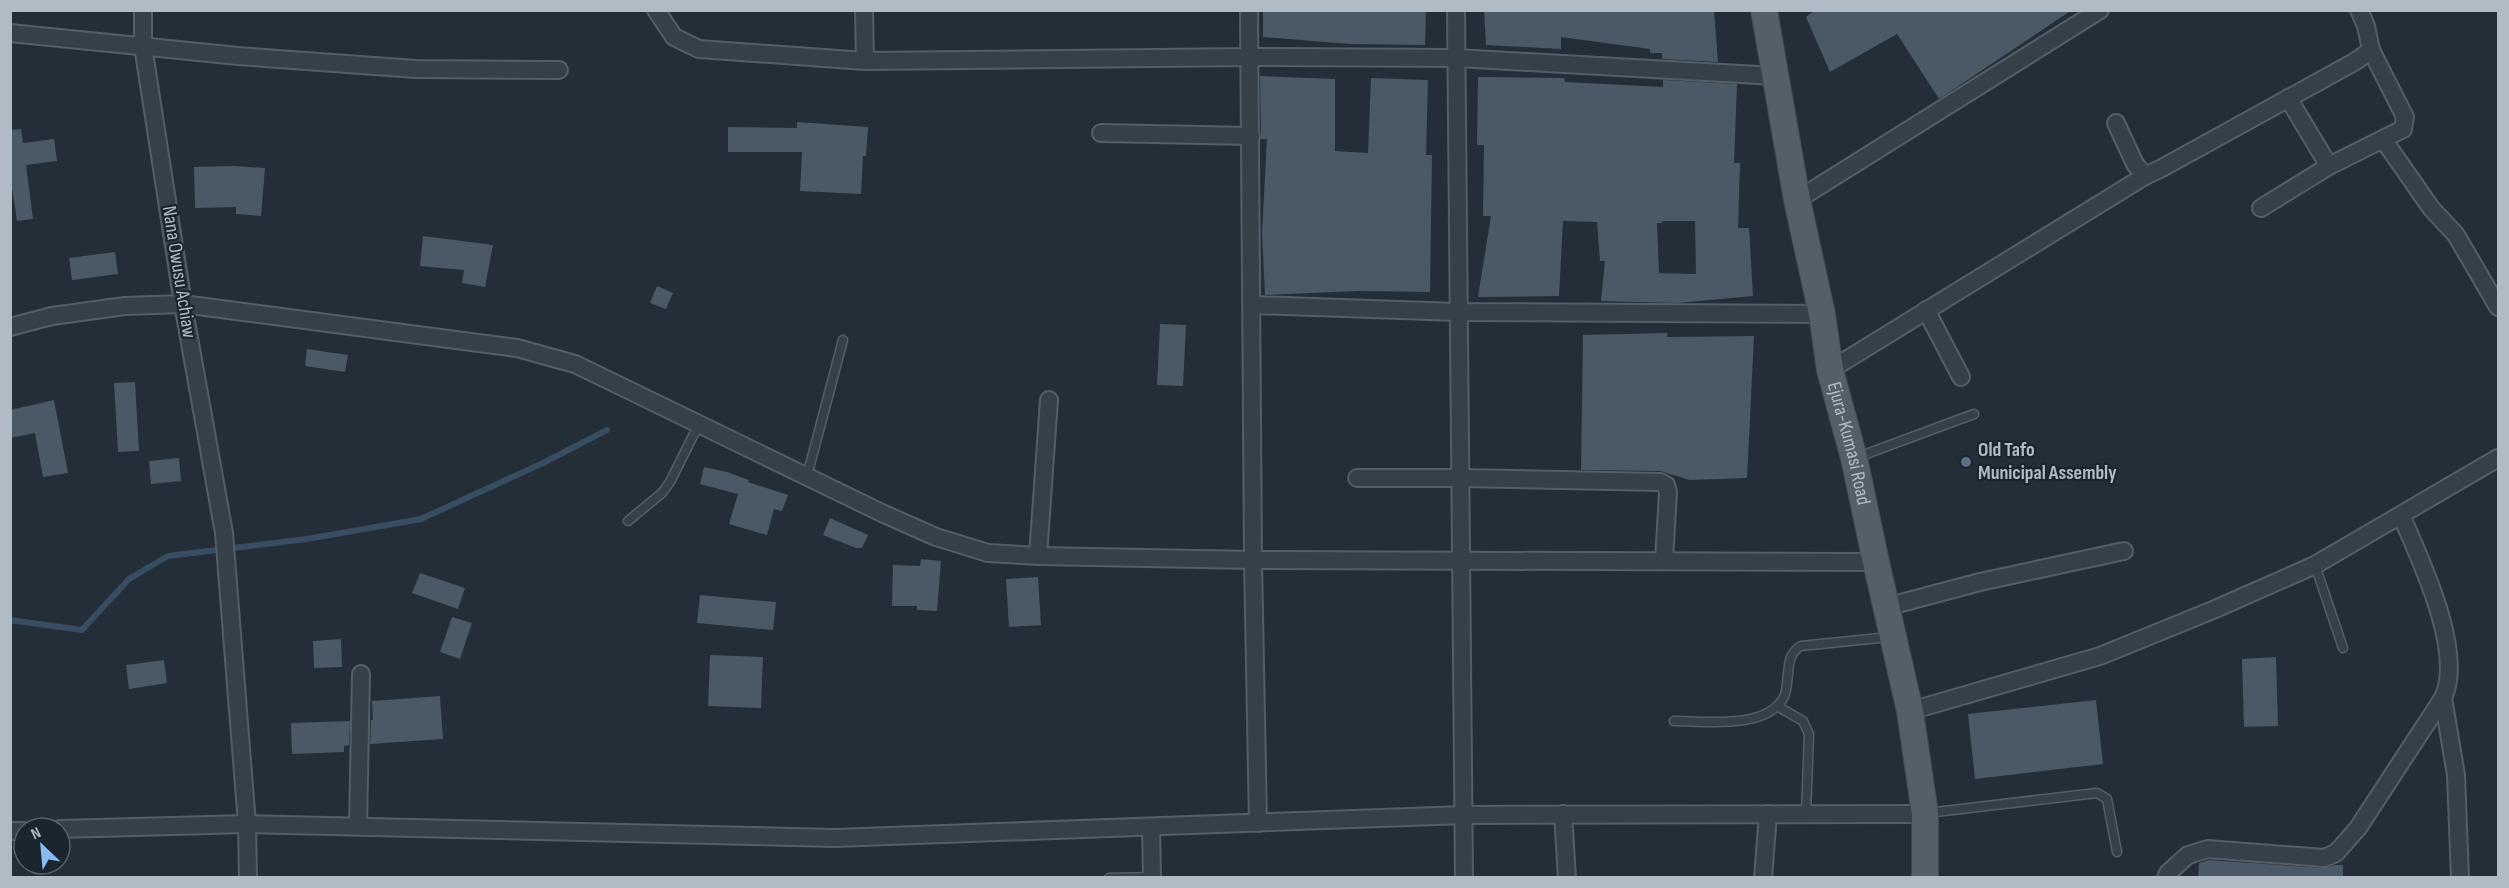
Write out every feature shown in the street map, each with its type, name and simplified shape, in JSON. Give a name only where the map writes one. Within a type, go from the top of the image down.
[{"type":"main road","name":"Ejura-Kumasi Road","points":[[1764,10],[1797,200],[1822,314],[1830,370],[1854,458],[1910,711],[1925,814],[1925,878]]},
{"type":"street","name":"Nana Owusu Achiaw","points":[[143,10],[143,46],[183,304],[224,533],[247,824],[248,878]]},
{"type":"street","points":[[656,10],[674,37],[699,49],[865,61],[1249,57],[1457,58],[1776,76]]},
{"type":"street","points":[[864,10],[865,61]]},
{"type":"street","points":[[1249,10],[1253,561],[1258,823]]},
{"type":"street","points":[[1456,10],[1464,878]]},
{"type":"street","points":[[1797,200],[2100,10]]},
{"type":"street","points":[[2260,208],[2329,166],[2403,129],[2405,117],[2371,50],[2366,26],[2359,10]]},
{"type":"street","points":[[10,33],[238,56],[416,69],[559,70]]},
{"type":"street","points":[[1830,370],[2145,176],[2356,61],[2371,50]]},
{"type":"street","points":[[2288,98],[2329,166]]},
{"type":"street","points":[[2116,123],[2135,164],[2145,176]]},
{"type":"street","points":[[1101,133],[1251,136]]},
{"type":"street","points":[[2383,139],[2431,208],[2456,235],[2499,307]]},
{"type":"street","points":[[10,327],[52,316],[125,306],[183,304],[517,348],[575,364],[936,537],[988,553],[1253,561],[1876,562]]},
{"type":"street","points":[[1252,305],[1458,312],[1822,314]]},
{"type":"street","points":[[1926,310],[1961,377]]},
{"type":"street","points":[[1038,556],[1049,400]]},
{"type":"street","points":[[1910,711],[2100,656],[2315,565],[2499,458]]},
{"type":"street","points":[[1356,478],[1660,482],[1666,485],[1668,492],[1664,561]]},
{"type":"street","points":[[2166,878],[2168,873],[2188,855],[2208,849],[2324,858],[2336,853],[2358,828],[2443,698],[2450,677],[2438,603],[2401,515]]},
{"type":"street","points":[[1886,607],[1980,582],[2124,551]]},
{"type":"street","points":[[358,826],[362,674]]},
{"type":"street","points":[[2443,698],[2456,775],[2460,878]]},
{"type":"street","points":[[1563,814],[1567,878]]},
{"type":"street","points":[[1763,878],[1768,814]]},
{"type":"street","points":[[72,829],[247,824],[835,838],[1464,815],[1925,814]]},
{"type":"street","points":[[1151,827],[1152,877]]},
{"type":"lane","points":[[807,476],[843,340]]},
{"type":"lane","points":[[1854,458],[1974,414]]},
{"type":"lane","points":[[628,521],[662,494],[699,424]]},
{"type":"lane","points":[[2315,565],[2343,648]]},
{"type":"lane","points":[[1674,721],[1746,721],[1777,706],[1785,696],[1790,658],[1794,650],[1801,646],[1893,637]]},
{"type":"lane","points":[[1777,706],[1803,721],[1809,734],[1806,814]]},
{"type":"lane","points":[[1925,814],[2097,793],[2107,799],[2117,852]]},
{"type":"lane","points":[[1108,878],[1152,877]]},
{"type":"building","points":[[1263,10],[1426,10],[1425,45],[1350,44],[1263,37]]},
{"type":"building","points":[[1484,10],[1714,10],[1718,62],[1662,59],[1662,53],[1650,53],[1650,49],[1561,37],[1561,49],[1486,45]]},
{"type":"building","points":[[1815,10],[2072,10],[1939,99],[1897,34],[1830,72],[1806,17]]},
{"type":"building","points":[[1260,76],[1335,79],[1335,151],[1368,153],[1371,78],[1428,80],[1426,155],[1432,155],[1430,292],[1358,291],[1265,295],[1262,233],[1267,139],[1261,139]]},
{"type":"building","points":[[1478,77],[1564,78],[1565,82],[1663,87],[1663,80],[1737,84],[1734,163],[1740,163],[1738,228],[1749,228],[1753,296],[1677,303],[1601,301],[1605,261],[1600,261],[1597,222],[1563,221],[1559,296],[1478,297],[1491,216],[1483,216],[1484,145],[1477,145]],"holes":[[[1695,221],[1696,274],[1659,273],[1657,223]]]},
{"type":"building","points":[[797,122],[868,127],[866,156],[863,156],[861,194],[800,191],[802,152],[728,152],[728,127],[797,128]]},
{"type":"building","points":[[21,129],[23,143],[54,139],[57,161],[26,165],[33,219],[17,221],[10,175],[10,130]]},
{"type":"building","points":[[194,167],[265,168],[261,216],[236,214],[236,207],[195,208]]},
{"type":"building","points":[[423,236],[493,245],[485,287],[462,283],[464,270],[420,266]]},
{"type":"building","points":[[115,252],[118,274],[72,280],[69,258]]},
{"type":"building","points":[[657,286],[673,293],[666,309],[650,303]]},
{"type":"building","points":[[1160,324],[1186,325],[1183,386],[1157,385]]},
{"type":"building","points":[[1667,333],[1667,337],[1754,336],[1747,478],[1690,480],[1660,471],[1581,470],[1583,335]]},
{"type":"building","points":[[307,349],[348,355],[345,372],[305,366]]},
{"type":"building","points":[[135,382],[139,451],[118,452],[114,383]]},
{"type":"building","points":[[54,400],[68,473],[43,477],[35,433],[10,438],[10,410]]},
{"type":"building","points":[[179,458],[181,481],[151,484],[149,461]]},
{"type":"building","points":[[704,467],[727,472],[749,480],[748,482],[788,495],[782,511],[774,509],[767,535],[729,524],[738,494],[700,484]]},
{"type":"building","points":[[830,518],[868,535],[862,548],[856,548],[823,535]]},
{"type":"building","points":[[921,559],[941,561],[937,611],[917,610],[917,606],[892,606],[893,565],[920,566]]},
{"type":"building","points":[[420,573],[465,588],[458,609],[412,593]]},
{"type":"building","points":[[1038,577],[1041,625],[1009,627],[1006,579]]},
{"type":"building","points":[[700,595],[776,602],[773,630],[697,623]]},
{"type":"building","points":[[452,617],[472,623],[460,659],[440,652]]},
{"type":"building","points":[[341,639],[342,667],[314,668],[313,641]]},
{"type":"building","points":[[710,655],[763,657],[761,708],[708,706]]},
{"type":"building","points":[[2276,657],[2278,726],[2244,727],[2242,659]]},
{"type":"building","points":[[164,660],[167,683],[129,689],[126,665]]},
{"type":"building","points":[[440,696],[443,739],[370,744],[371,720],[373,720],[372,701]]},
{"type":"building","points":[[2096,700],[2103,764],[1975,779],[1968,714]]},
{"type":"building","points":[[350,721],[349,745],[344,746],[344,752],[292,754],[291,723]]},
{"type":"building","points":[[2209,860],[2323,868],[2343,865],[2343,878],[2198,878],[2199,863]]},
{"type":"waterway","points":[[10,620],[82,630],[129,579],[168,556],[307,539],[421,519],[543,463],[607,430]]},
{"type":"place","name":"Old Tafo Municipal Assembly","points":[[1966,462]]}]
